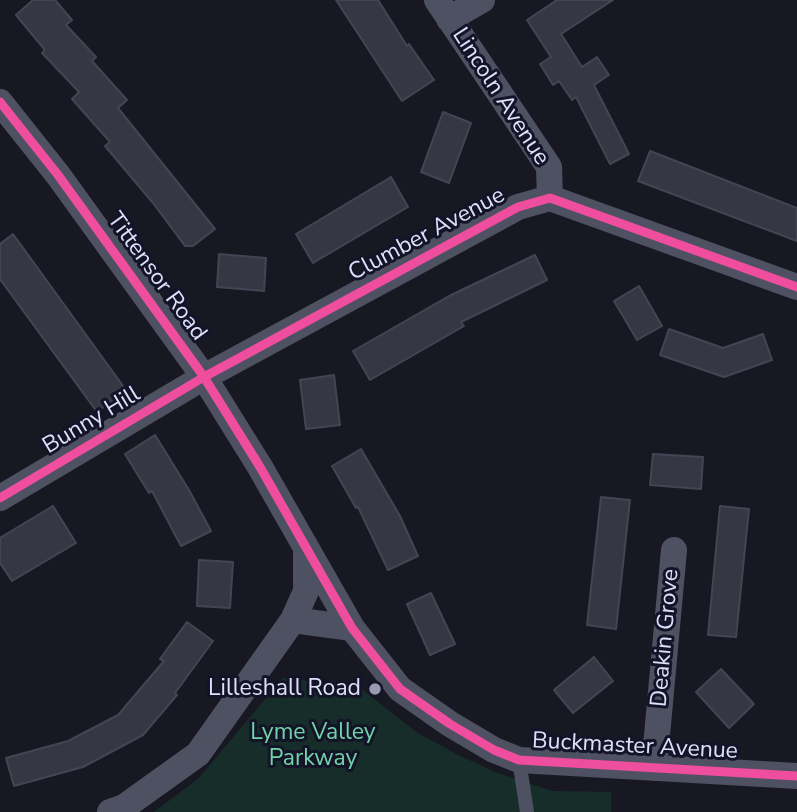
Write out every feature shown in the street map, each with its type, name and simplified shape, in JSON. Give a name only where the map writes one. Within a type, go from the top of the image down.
[{"type":"street","points":[[443,10],[482,0]]},
{"type":"street","name":"Lincoln Avenue","points":[[443,10],[549,167],[550,198]]},
{"type":"street","name":"Tittensor Road","points":[[0,102],[58,175],[204,377],[260,467],[352,628]]},
{"type":"street","points":[[550,198],[797,288]]},
{"type":"street","name":"Clumber Avenue","points":[[204,377],[518,207],[550,198]]},
{"type":"street","name":"Bunny Hill","points":[[0,498],[204,377]]},
{"type":"street","points":[[110,812],[124,807],[198,754],[293,620],[306,591],[306,551]]},
{"type":"street","name":"Deakin Grove","points":[[654,768],[674,551]]},
{"type":"street","points":[[293,620],[352,628]]},
{"type":"street","name":"Buckmaster Avenue","points":[[352,628],[400,689],[450,724],[494,750],[519,760],[797,776]]},
{"type":"lane","points":[[519,760],[527,812]]},
{"type":"green space","name":"Lyme Valley Parkway","points":[[283,678],[359,687],[416,732],[500,774],[552,791],[611,792],[611,812],[154,812],[198,779]]},
{"type":"building","points":[[33,0],[55,0],[72,20],[66,25],[96,57],[92,61],[127,100],[118,108],[215,229],[193,246],[185,246],[105,146],[110,142],[72,99],[79,92],[42,53],[45,50],[16,15]]},
{"type":"building","points":[[336,0],[378,0],[407,46],[409,44],[434,80],[402,101]]},
{"type":"building","points":[[557,0],[613,0],[561,34],[582,67],[597,57],[609,75],[594,85],[629,154],[610,164],[576,97],[572,100],[559,81],[553,85],[540,64],[551,57],[527,20]]},
{"type":"building","points":[[443,112],[471,123],[449,183],[421,172]]},
{"type":"building","points":[[650,151],[797,208],[797,241],[638,181]]},
{"type":"building","points":[[391,177],[408,207],[313,263],[296,234]]},
{"type":"building","points":[[13,234],[126,390],[97,412],[0,279],[0,244]]},
{"type":"building","points":[[219,254],[266,258],[264,291],[217,287]]},
{"type":"building","points":[[535,255],[547,280],[461,322],[464,326],[370,380],[353,351],[449,296]]},
{"type":"building","points":[[639,286],[662,326],[637,340],[614,301]]},
{"type":"building","points":[[669,329],[723,348],[763,334],[772,360],[724,377],[660,355]]},
{"type":"building","points":[[334,375],[340,425],[306,429],[300,380]]},
{"type":"building","points":[[155,435],[211,531],[181,546],[152,491],[149,493],[125,454]]},
{"type":"building","points":[[361,449],[400,516],[418,556],[388,570],[358,507],[356,508],[332,466]]},
{"type":"building","points":[[653,454],[703,457],[701,489],[650,485]]},
{"type":"building","points":[[601,497],[630,500],[616,629],[587,625]]},
{"type":"building","points":[[53,506],[76,543],[12,581],[0,563],[0,538]]},
{"type":"building","points":[[720,506],[749,509],[736,637],[708,635]]},
{"type":"building","points":[[199,560],[233,562],[230,608],[197,606]]},
{"type":"building","points":[[431,593],[455,644],[430,655],[407,604]]},
{"type":"building","points":[[187,622],[213,641],[175,693],[177,695],[143,735],[83,767],[14,786],[6,758],[68,741],[118,715],[164,661],[160,659]]},
{"type":"building","points":[[594,657],[613,681],[573,713],[554,690]]},
{"type":"building","points":[[721,669],[754,704],[729,728],[696,692]]},
{"type":"cycle path","points":[[0,102],[58,175],[204,377],[260,467],[352,628],[400,689],[450,724],[494,750],[519,760],[797,776]]},
{"type":"cycle path","points":[[0,498],[204,377],[518,207],[550,198],[797,287]]},
{"type":"place","name":"Lilleshall Road","points":[[375,689]]}]
